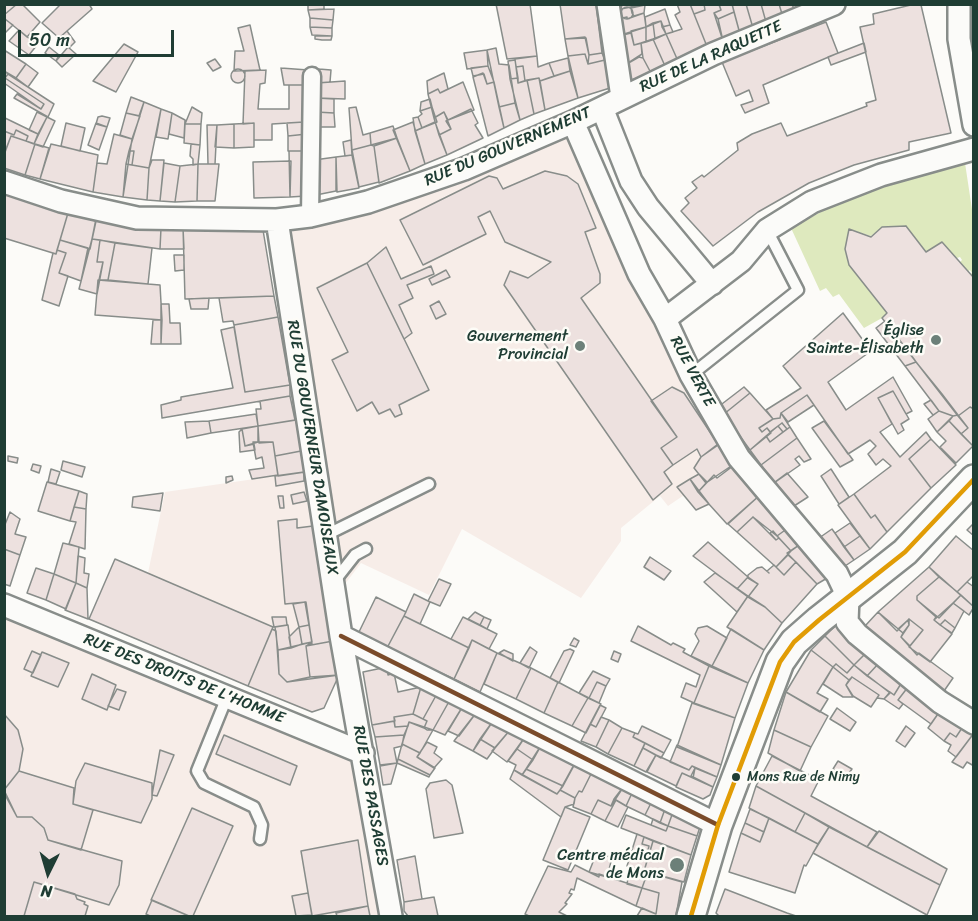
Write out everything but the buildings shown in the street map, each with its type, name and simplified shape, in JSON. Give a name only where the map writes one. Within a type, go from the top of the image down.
[{"type":"street","points":[[608,4],[622,97]]},
{"type":"street","name":"RUE DE LA RAQUETTE","points":[[622,97],[713,54],[834,4]]},
{"type":"street","points":[[959,4],[966,39],[974,125]]},
{"type":"street","points":[[310,216],[312,76]]},
{"type":"street","name":"RUE DU GOUVERNEMENT","points":[[4,182],[61,201],[137,218],[277,220],[310,216],[368,202],[464,169],[573,122],[622,97]]},
{"type":"street","points":[[602,108],[631,181],[648,207],[712,284]]},
{"type":"street","name":"RUE VERTE","points":[[573,122],[639,274],[665,319],[691,375],[739,458],[837,574],[848,597]]},
{"type":"street","points":[[665,319],[741,261],[767,230],[812,202],[845,187],[974,149]]},
{"type":"street","name":"RUE DU GOUVERNEUR DAMOISEAUX","points":[[277,220],[348,675]]},
{"type":"street","points":[[691,916],[718,825],[780,662],[794,642],[905,552],[974,479]]},
{"type":"street","points":[[848,597],[847,622],[857,634],[940,702],[974,723]]},
{"type":"street","name":"RUE DES DROITS DE L'HOMME","points":[[4,605],[363,753]]},
{"type":"street","points":[[341,636],[718,825]]},
{"type":"street","name":"RUE DES PASSAGES","points":[[348,675],[391,916]]},
{"type":"lane","points":[[691,375],[798,290],[767,230]]},
{"type":"lane","points":[[326,535],[429,484]]},
{"type":"lane","points":[[333,583],[355,555],[366,549]]},
{"type":"lane","points":[[227,697],[197,771],[204,783],[254,807],[262,825],[260,839]]},
{"type":"shaded area","points":[[573,122],[739,458],[668,506],[660,496],[621,528],[621,541],[581,598],[462,529],[429,595],[361,563],[335,597],[277,220],[310,216]]},
{"type":"shaded area","points":[[275,476],[276,486],[304,481],[325,599],[322,644],[278,650],[279,674],[287,682],[339,675],[324,708],[312,712],[89,619],[115,559],[148,573],[165,492]]},
{"type":"shaded area","points":[[4,605],[363,753],[391,916],[5,916]]},
{"type":"green space","points":[[965,163],[973,216],[973,281],[969,275],[972,273],[970,270],[967,272],[959,263],[962,260],[960,257],[954,259],[941,243],[926,252],[906,226],[882,227],[871,236],[849,229],[845,249],[849,265],[887,313],[864,328],[839,294],[833,297],[826,288],[820,291],[791,228],[834,205],[884,187]]},
{"type":"transit line","points":[[691,916],[718,825],[780,662],[794,642],[905,552],[974,479]]},
{"type":"transit line","points":[[341,636],[718,825]]},
{"type":"place","name":"Église Sainte-Élisabeth","points":[[936,340]]},
{"type":"place","name":"Gouvernement Provincial","points":[[580,346]]},
{"type":"place","name":"Mons Rue de Nimy","points":[[736,777]]},
{"type":"place","name":"Centre médical de Mons","points":[[677,865]]}]
